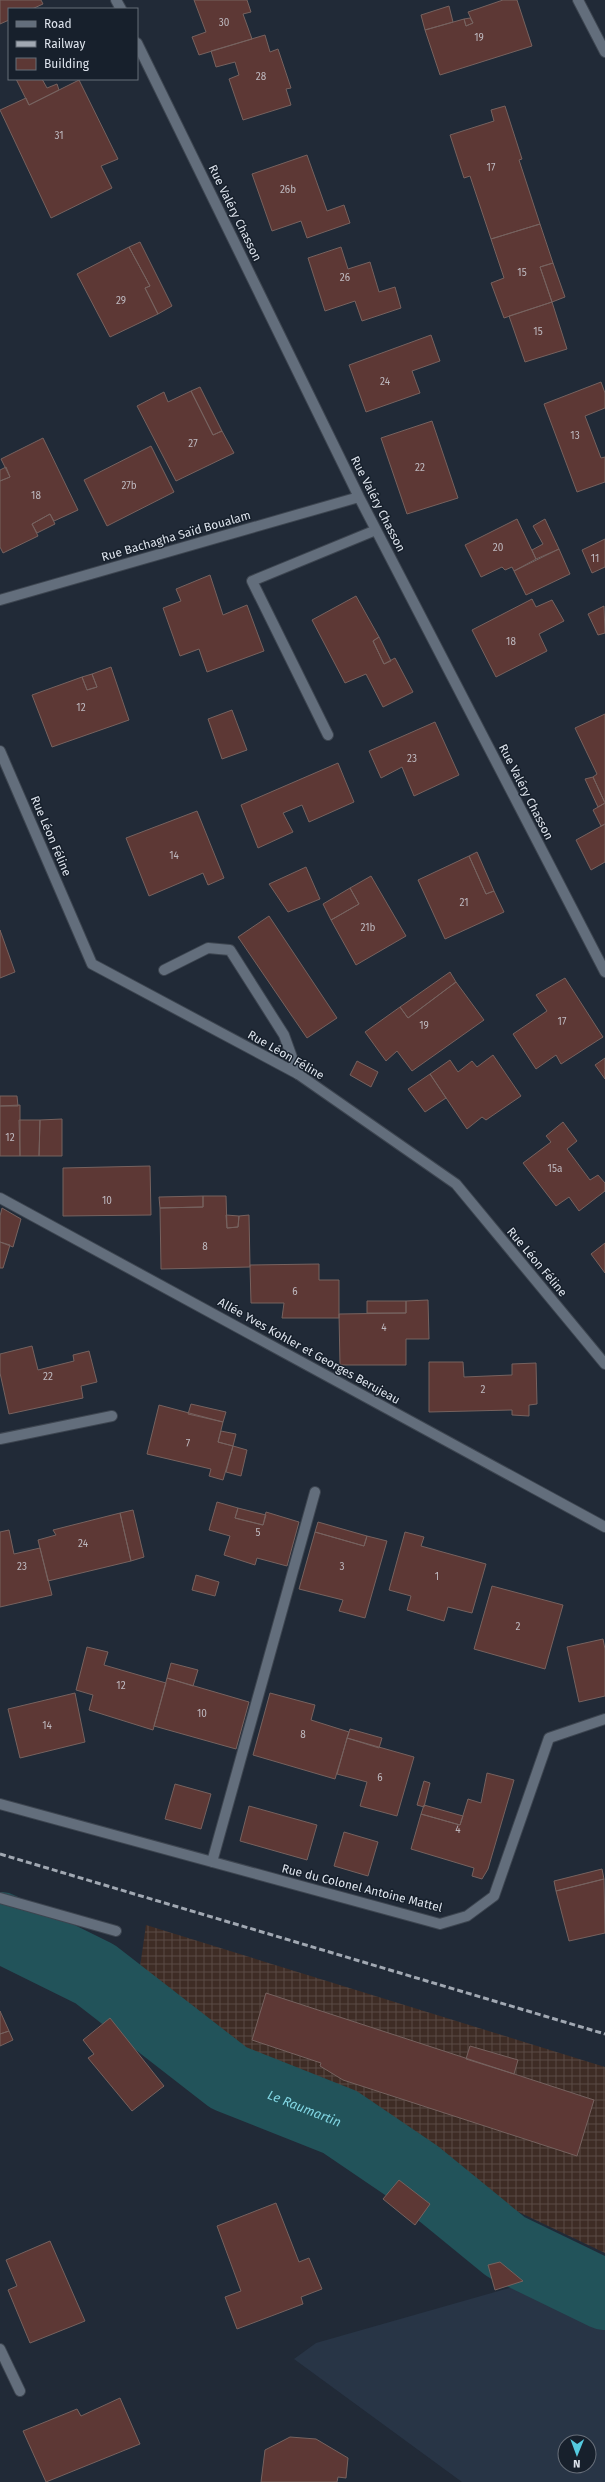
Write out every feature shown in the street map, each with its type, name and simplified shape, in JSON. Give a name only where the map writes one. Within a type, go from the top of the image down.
[{"type":"street","points":[[578,0],[605,52]]},
{"type":"street","name":"Rue Valéry Chasson","points":[[138,45],[359,498],[605,972]]},
{"type":"street","name":"Rue Bachagha Saïd Boualam","points":[[0,600],[359,498]]},
{"type":"street","points":[[328,735],[252,581],[376,530]]},
{"type":"street","name":"Rue Léon Féline","points":[[0,751],[92,964],[298,1074],[456,1184],[605,1364]]},
{"type":"street","points":[[164,970],[208,948],[230,950],[284,1035],[298,1074]]},
{"type":"street","name":"Allée Yves Kohler et Georges Berujeau","points":[[0,1198],[605,1528]]},
{"type":"street","points":[[0,1439],[112,1416]]},
{"type":"street","points":[[212,1862],[315,1492]]},
{"type":"street","name":"Rue du Colonel Antoine Mattel","points":[[0,1804],[440,1924],[467,1916],[494,1896],[549,1738],[605,1719]]},
{"type":"street","points":[[0,1898],[116,1931]]},
{"type":"street","points":[[0,2349],[20,2391]]},
{"type":"shaded area","points":[[146,1925],[605,2067],[605,2253],[250,2085],[137,1988]]},
{"type":"shaded area","points":[[534,2281],[587,2321],[605,2325],[605,2482],[462,2482],[294,2359],[316,2343]]},
{"type":"building","points":[[0,0],[41,0],[43,4],[34,8],[8,8],[8,20],[0,24]]},
{"type":"building","points":[[194,0],[247,0],[251,12],[243,14],[252,39],[199,55],[192,37],[206,32]]},
{"type":"building","points":[[503,0],[517,0],[532,46],[440,75],[425,30],[464,19],[466,26],[473,23],[468,12]]},
{"type":"building","points":[[449,6],[453,22],[425,30],[421,15]]},
{"type":"building","points":[[470,18],[473,23],[466,26],[464,19]]},
{"type":"building","points":[[265,35],[270,52],[278,49],[291,88],[286,89],[291,105],[243,120],[229,79],[239,75],[235,62],[216,67],[211,51]]},
{"type":"building","points":[[16,80],[43,80],[47,88],[57,84],[59,90],[29,105]]},
{"type":"building","points":[[79,80],[118,159],[101,166],[112,188],[51,218],[0,110],[26,98],[29,105]]},
{"type":"building","points":[[505,106],[522,159],[519,160],[540,224],[491,239],[470,176],[464,178],[450,135],[494,121],[491,110]]},
{"type":"building","points":[[307,155],[327,211],[344,205],[350,223],[307,238],[301,221],[272,231],[252,174]]},
{"type":"building","points":[[540,224],[553,263],[540,267],[552,302],[504,318],[491,283],[504,278],[491,239]]},
{"type":"building","points":[[140,242],[172,306],[158,314],[145,288],[150,286],[129,247]]},
{"type":"building","points":[[129,247],[150,286],[145,288],[158,314],[110,337],[77,274]]},
{"type":"building","points":[[341,247],[348,269],[370,262],[379,292],[395,287],[401,308],[362,321],[355,301],[325,311],[308,258]]},
{"type":"building","points":[[553,263],[565,297],[552,302],[540,267]]},
{"type":"building","points":[[552,302],[567,349],[525,362],[509,316]]},
{"type":"building","points":[[431,335],[440,361],[412,371],[420,393],[366,412],[349,365]]},
{"type":"building","points":[[601,382],[605,393],[605,408],[585,416],[601,458],[605,457],[605,482],[577,492],[544,404]]},
{"type":"building","points":[[200,387],[222,431],[213,435],[191,391]]},
{"type":"building","points":[[191,391],[213,435],[222,431],[234,453],[176,481],[137,406],[164,392],[168,402]]},
{"type":"building","points":[[432,421],[458,498],[407,514],[381,438]]},
{"type":"building","points":[[43,438],[78,510],[54,521],[50,514],[32,524],[38,536],[3,553],[0,547],[0,481],[10,477],[1,459]]},
{"type":"building","points":[[151,446],[174,492],[107,526],[84,480]]},
{"type":"building","points":[[6,467],[10,477],[0,481],[0,470]]},
{"type":"building","points":[[50,514],[55,524],[37,533],[32,524]]},
{"type":"building","points":[[517,519],[536,559],[514,571],[512,567],[505,570],[502,567],[481,577],[465,545]]},
{"type":"building","points":[[545,519],[559,549],[536,559],[532,550],[543,544],[533,526]]},
{"type":"building","points":[[605,539],[605,567],[592,573],[582,550]]},
{"type":"building","points":[[559,549],[570,574],[526,595],[514,571]]},
{"type":"building","points":[[210,575],[223,615],[247,605],[264,651],[207,672],[199,649],[180,656],[163,608],[181,601],[176,589]]},
{"type":"building","points":[[356,596],[379,637],[373,641],[384,664],[395,658],[413,692],[383,707],[366,674],[345,683],[312,620]]},
{"type":"building","points":[[532,599],[536,607],[552,600],[564,621],[539,634],[547,651],[496,677],[472,630]]},
{"type":"building","points":[[604,606],[605,633],[598,635],[588,614]]},
{"type":"building","points":[[379,637],[391,661],[384,664],[373,641]]},
{"type":"building","points":[[111,667],[129,720],[52,747],[32,695],[82,677],[87,690],[97,687],[92,674]]},
{"type":"building","points":[[92,674],[97,687],[87,690],[82,677]]},
{"type":"building","points":[[232,710],[247,750],[222,759],[208,719]]},
{"type":"building","points":[[605,714],[605,803],[593,777],[597,774],[575,728]]},
{"type":"building","points":[[435,722],[459,775],[414,796],[402,767],[381,778],[369,751]]},
{"type":"building","points":[[338,763],[354,802],[309,822],[302,805],[283,813],[293,832],[258,848],[241,805]]},
{"type":"building","points":[[593,777],[605,803],[598,807],[585,779]]},
{"type":"building","points":[[605,803],[605,824],[601,826],[593,810]]},
{"type":"building","points":[[197,811],[224,878],[208,885],[203,873],[149,896],[126,838]]},
{"type":"building","points":[[605,824],[605,862],[591,870],[576,840]]},
{"type":"building","points":[[477,852],[494,891],[486,894],[469,856]]},
{"type":"building","points":[[469,856],[486,894],[494,891],[504,912],[445,939],[418,880]]},
{"type":"building","points":[[306,867],[320,899],[288,912],[269,884]]},
{"type":"building","points":[[371,876],[406,936],[356,965],[331,920],[359,904],[350,888]]},
{"type":"building","points":[[350,888],[359,904],[331,920],[323,904]]},
{"type":"building","points":[[269,916],[337,1018],[307,1038],[238,937]]},
{"type":"building","points":[[0,930],[15,972],[0,978]]},
{"type":"building","points":[[450,972],[456,982],[408,1018],[400,1007]]},
{"type":"building","points":[[565,978],[603,1037],[561,1064],[556,1055],[536,1069],[513,1034],[547,1011],[536,995]]},
{"type":"building","points":[[456,982],[484,1020],[412,1071],[397,1051],[386,1061],[365,1032],[400,1007],[408,1018]]},
{"type":"building","points":[[493,1055],[521,1096],[486,1120],[482,1117],[467,1129],[430,1074],[450,1060],[458,1072],[472,1061],[477,1067]]},
{"type":"building","points":[[605,1058],[605,1079],[595,1065]]},
{"type":"building","points":[[357,1061],[378,1072],[371,1087],[350,1075]]},
{"type":"building","points":[[430,1074],[446,1098],[425,1112],[408,1089]]},
{"type":"building","points":[[0,1096],[17,1096],[18,1106],[0,1106]]},
{"type":"building","points":[[20,1105],[20,1156],[0,1156],[0,1106]]},
{"type":"building","points":[[62,1119],[62,1156],[39,1156],[40,1120]]},
{"type":"building","points":[[19,1120],[40,1120],[39,1156],[20,1156]]},
{"type":"building","points":[[563,1122],[577,1141],[567,1149],[590,1180],[598,1175],[605,1183],[605,1191],[579,1211],[569,1197],[556,1206],[523,1163],[551,1142],[546,1136]]},
{"type":"building","points":[[150,1166],[151,1215],[63,1216],[63,1168]]},
{"type":"building","points":[[203,1196],[226,1196],[227,1228],[238,1227],[239,1216],[249,1215],[250,1267],[161,1269],[160,1208],[203,1207]]},
{"type":"building","points":[[203,1196],[203,1207],[160,1208],[159,1197]]},
{"type":"building","points":[[2,1208],[21,1219],[13,1247],[0,1242],[0,1216]]},
{"type":"building","points":[[226,1215],[239,1216],[238,1227],[227,1228]]},
{"type":"building","points":[[0,1242],[10,1245],[3,1268],[0,1268]]},
{"type":"building","points":[[605,1243],[605,1273],[591,1254]]},
{"type":"building","points":[[319,1264],[319,1280],[339,1280],[339,1318],[282,1318],[284,1303],[251,1303],[250,1265]]},
{"type":"building","points":[[428,1300],[429,1339],[406,1339],[406,1365],[340,1365],[339,1314],[406,1313],[406,1301]]},
{"type":"building","points":[[367,1301],[406,1301],[406,1313],[367,1313]]},
{"type":"building","points":[[32,1346],[38,1370],[74,1361],[73,1355],[89,1351],[97,1382],[81,1386],[83,1398],[9,1414],[0,1373],[0,1354]]},
{"type":"building","points":[[429,1362],[463,1362],[464,1377],[512,1375],[512,1364],[536,1363],[537,1404],[529,1405],[529,1416],[512,1415],[512,1410],[429,1412]]},
{"type":"building","points":[[191,1404],[226,1412],[223,1422],[188,1414]]},
{"type":"building","points":[[159,1405],[223,1422],[218,1442],[233,1446],[223,1480],[209,1476],[211,1469],[147,1454]]},
{"type":"building","points":[[221,1431],[236,1434],[233,1446],[218,1442]]},
{"type":"building","points":[[233,1446],[247,1450],[241,1476],[226,1472]]},
{"type":"building","points":[[217,1502],[238,1508],[235,1518],[263,1525],[266,1512],[299,1522],[287,1566],[257,1558],[255,1565],[224,1555],[230,1536],[209,1530]]},
{"type":"building","points":[[238,1508],[266,1515],[263,1525],[235,1518]]},
{"type":"building","points":[[133,1510],[144,1557],[131,1561],[120,1513]]},
{"type":"building","points":[[120,1513],[131,1561],[48,1581],[38,1540],[56,1535],[53,1530]]},
{"type":"building","points":[[318,1522],[367,1536],[364,1546],[315,1532]]},
{"type":"building","points":[[9,1530],[14,1554],[40,1548],[52,1595],[0,1607],[0,1532]]},
{"type":"building","points":[[315,1532],[364,1546],[367,1536],[387,1541],[365,1618],[339,1611],[343,1600],[299,1589]]},
{"type":"building","points":[[405,1532],[424,1537],[421,1546],[486,1564],[472,1613],[448,1607],[444,1621],[407,1610],[411,1596],[389,1590]]},
{"type":"building","points":[[196,1575],[219,1582],[215,1596],[192,1590]]},
{"type":"building","points":[[492,1586],[563,1605],[545,1669],[474,1649]]},
{"type":"building","points":[[603,1639],[605,1649],[605,1696],[579,1702],[567,1647]]},
{"type":"building","points":[[87,1647],[108,1652],[104,1665],[166,1683],[153,1730],[89,1710],[93,1695],[76,1690]]},
{"type":"building","points":[[171,1663],[198,1670],[193,1686],[167,1678]]},
{"type":"building","points":[[167,1678],[249,1702],[236,1749],[154,1726]]},
{"type":"building","points":[[75,1693],[85,1742],[20,1758],[8,1709]]},
{"type":"building","points":[[270,1693],[315,1705],[311,1720],[349,1732],[335,1779],[253,1755]]},
{"type":"building","points":[[350,1729],[382,1738],[379,1748],[347,1738]]},
{"type":"building","points":[[347,1738],[414,1757],[397,1816],[360,1806],[367,1782],[337,1774]]},
{"type":"building","points":[[487,1773],[514,1780],[488,1869],[482,1879],[472,1876],[474,1868],[411,1849],[421,1814],[460,1825],[468,1799],[481,1803]]},
{"type":"building","points":[[424,1781],[430,1783],[424,1807],[417,1805]]},
{"type":"building","points":[[175,1784],[211,1794],[201,1829],[165,1819]]},
{"type":"building","points":[[424,1805],[463,1816],[460,1825],[421,1814]]},
{"type":"building","points":[[249,1806],[317,1825],[307,1860],[240,1841]]},
{"type":"building","points":[[344,1832],[378,1842],[368,1876],[334,1866]]},
{"type":"building","points":[[602,1869],[604,1879],[556,1891],[554,1881]]},
{"type":"building","points":[[604,1879],[605,1933],[569,1941],[556,1891]]},
{"type":"building","points":[[266,1993],[594,2100],[577,2156],[343,2080],[320,2066],[321,2063],[252,2040]]},
{"type":"building","points":[[0,2011],[9,2031],[0,2034]]},
{"type":"building","points":[[110,2018],[164,2086],[132,2111],[88,2058],[94,2054],[83,2040]]},
{"type":"building","points":[[9,2031],[13,2040],[0,2046],[0,2034]]},
{"type":"building","points":[[470,2046],[518,2060],[514,2074],[466,2059]]},
{"type":"building","points":[[399,2180],[430,2204],[415,2225],[383,2199]]},
{"type":"building","points":[[276,2203],[299,2262],[309,2258],[322,2289],[301,2297],[303,2304],[237,2329],[225,2297],[241,2291],[217,2226]]},
{"type":"building","points":[[50,2241],[85,2321],[30,2343],[8,2290],[17,2286],[6,2260]]},
{"type":"building","points":[[500,2262],[523,2281],[495,2290],[488,2265]]},
{"type":"building","points":[[120,2398],[140,2444],[46,2482],[23,2431],[77,2409],[81,2416]]},
{"type":"building","points":[[290,2437],[316,2439],[348,2458],[346,2478],[338,2477],[337,2482],[261,2482],[265,2450]]},
{"type":"waterway","name":"Le Raumartin","points":[[0,1927],[95,1974],[229,2078],[340,2122],[418,2175],[506,2247],[605,2295]]},
{"type":"railway","points":[[0,1854],[605,2034]]}]
